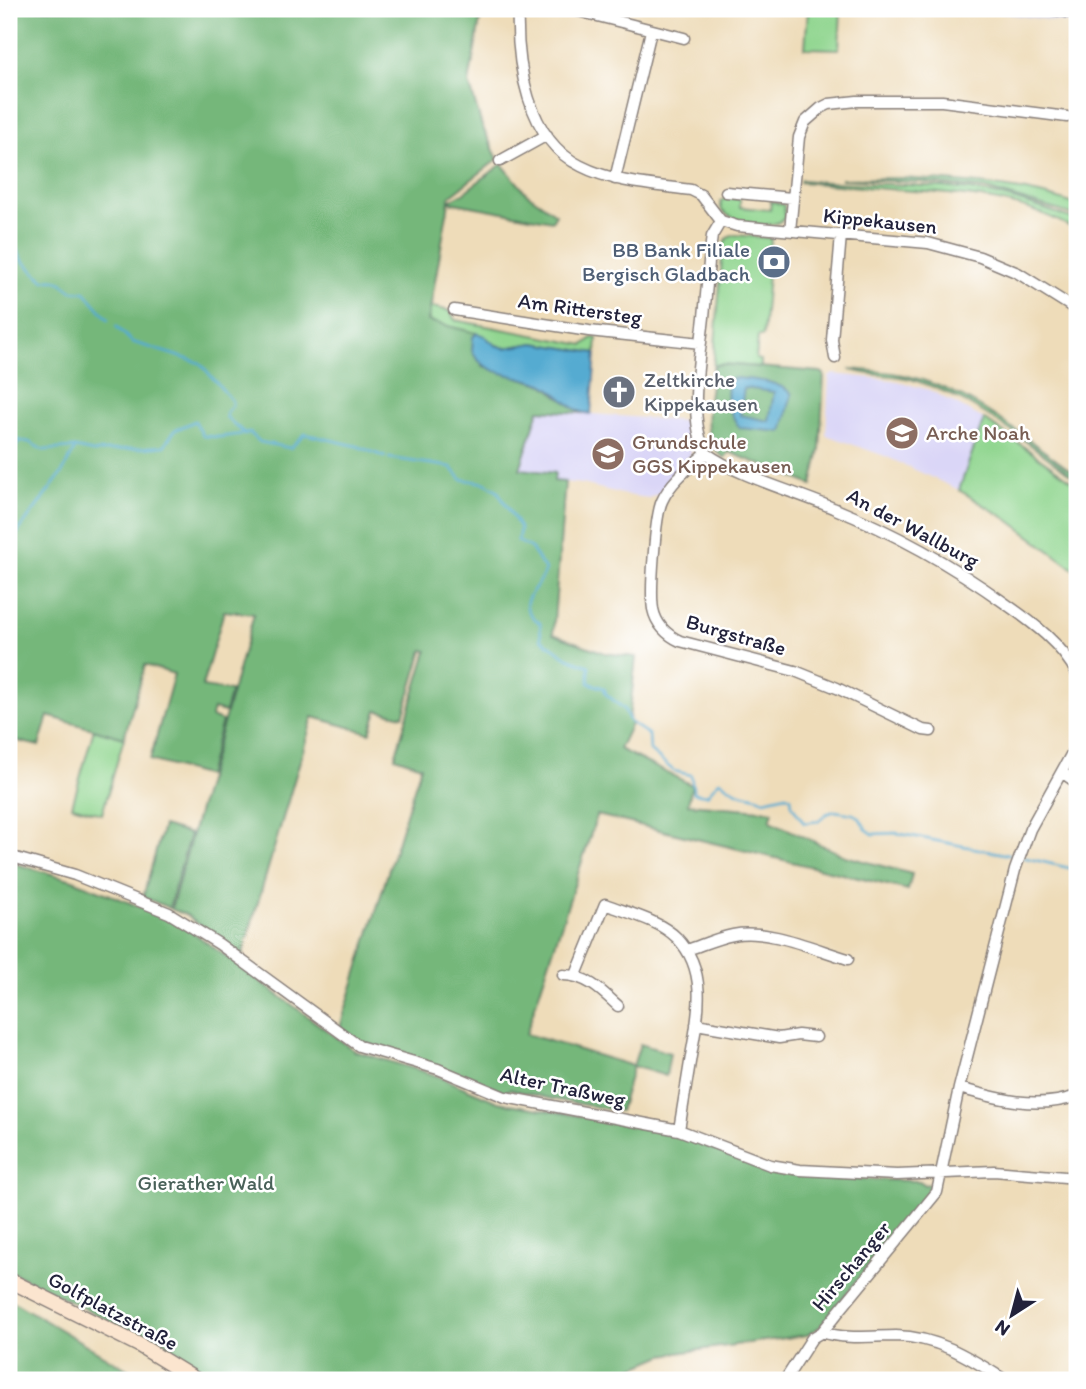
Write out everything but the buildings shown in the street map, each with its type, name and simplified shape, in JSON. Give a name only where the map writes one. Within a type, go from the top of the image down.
[{"type":"street","points":[[518,9],[517,40],[523,79],[532,106],[547,135],[568,158],[615,179],[691,190],[701,194],[721,221],[712,236],[697,383],[698,430],[706,453]]},
{"type":"street","points":[[570,9],[684,38]]},
{"type":"street","points":[[615,179],[652,31]]},
{"type":"street","points":[[790,231],[799,136],[813,113],[829,104],[877,100],[942,101],[1067,117]]},
{"type":"street","points":[[500,161],[547,135]]},
{"type":"street","points":[[726,192],[792,198]]},
{"type":"street","name":"Kippekausen","points":[[721,221],[737,226],[928,243],[980,257],[1018,274],[1077,310]]},
{"type":"street","points":[[835,358],[832,340],[841,235]]},
{"type":"street","name":"Am Rittersteg","points":[[454,310],[589,331],[701,343]]},
{"type":"street","name":"An der Wallburg","points":[[706,453],[729,466],[868,523],[939,559],[1041,629],[1077,674]]},
{"type":"street","name":"Burgstraße","points":[[706,453],[670,487],[660,504],[652,599],[653,610],[661,627],[671,637],[689,644],[762,661],[807,676],[855,696],[923,730],[931,731]]},
{"type":"street","points":[[942,1174],[959,1088],[1016,867],[1030,829],[1077,744]]},
{"type":"street","points":[[1063,773],[1077,783]]},
{"type":"street","name":"Alter Traßweg","points":[[9,856],[75,875],[184,920],[359,1046],[438,1069],[505,1097],[679,1130],[770,1165],[800,1170],[897,1175],[994,1171],[1077,1178]]},
{"type":"street","points":[[576,975],[605,904],[661,926],[687,950],[698,982],[700,1006],[679,1130]]},
{"type":"street","points":[[687,950],[747,933],[776,936],[848,959]]},
{"type":"street","points":[[564,975],[576,975],[598,988],[618,1006]]},
{"type":"street","points":[[696,1024],[779,1038],[798,1035],[816,1037]]},
{"type":"street","points":[[959,1088],[1013,1102],[1040,1104],[1077,1096]]},
{"type":"street","name":"Hirschanger","points":[[785,1380],[812,1339],[822,1332],[937,1192],[942,1174]]},
{"type":"street","name":"Golfplatzstraße","points":[[9,1280],[139,1345],[196,1380]]},
{"type":"street","points":[[822,1332],[838,1338],[900,1336],[944,1344],[1005,1380]]},
{"type":"shaded area","points":[[976,9],[1077,9],[1077,24],[1027,17]]},
{"type":"shaded area","name":"Arche Noah","points":[[833,374],[892,380],[930,390],[984,419],[959,490],[885,456],[826,435],[829,377]]},
{"type":"shaded area","name":"Grundschule GGS Kippekausen","points":[[539,410],[685,421],[691,456],[661,492],[649,498],[583,484],[554,481],[555,473],[520,469]]},
{"type":"green space","points":[[9,9],[482,9],[469,83],[482,126],[498,159],[450,196],[449,201],[502,164],[526,193],[556,214],[552,221],[449,202],[428,321],[477,333],[473,337],[483,366],[544,385],[581,413],[539,410],[520,469],[555,473],[554,481],[565,482],[553,634],[605,653],[636,657],[629,719],[631,724],[619,749],[692,785],[688,804],[773,811],[770,821],[845,856],[912,874],[908,890],[597,815],[526,1034],[633,1066],[620,1111],[509,1089],[507,1093],[360,1042],[340,1027],[421,766],[395,757],[427,651],[423,650],[403,716],[377,710],[370,733],[313,717],[242,956],[186,915],[171,909],[254,614],[224,611],[202,687],[231,691],[225,712],[213,709],[211,717],[222,721],[207,776],[150,760],[174,674],[145,665],[124,738],[48,716],[39,746],[9,739]]},
{"type":"green space","points":[[808,9],[841,9],[839,49],[805,48]]},
{"type":"green space","points":[[902,178],[1035,193],[1077,205],[1077,216],[986,189],[920,182],[841,179]]},
{"type":"green space","points":[[800,182],[984,192],[1077,220],[1077,231],[1038,212],[998,201]]},
{"type":"green space","points":[[740,198],[740,207],[770,210],[771,201],[784,205],[785,218],[771,224],[753,224],[722,211],[720,202],[724,199]]},
{"type":"green space","points":[[735,235],[771,238],[763,336],[758,336],[756,359],[761,360],[761,367],[720,364],[714,366],[713,370],[723,246],[727,238]]},
{"type":"green space","points":[[433,294],[432,307],[450,311],[455,320],[584,345],[592,338],[597,338],[596,353],[534,343],[505,348],[428,321]]},
{"type":"green space","points":[[720,364],[824,374],[820,450],[812,485],[729,452],[725,458],[716,450],[711,441],[707,418],[713,370],[714,366]]},
{"type":"green space","points":[[849,369],[892,373],[918,379],[967,399],[1013,428],[1077,475],[1077,479],[1001,424],[960,399],[909,379]]},
{"type":"green space","points":[[984,419],[1077,484],[1077,571],[1007,519],[959,490]]},
{"type":"green space","points":[[94,729],[124,738],[102,814],[72,806]]},
{"type":"green space","points":[[163,826],[190,834],[169,908],[143,897]]},
{"type":"green space","name":"Gierather Wald","points":[[9,862],[73,880],[180,923],[355,1051],[432,1074],[498,1102],[667,1131],[770,1172],[825,1178],[920,1181],[924,1185],[930,1184],[931,1192],[905,1219],[820,1327],[807,1335],[663,1355],[605,1380],[215,1380],[173,1352],[9,1271]]},
{"type":"green space","points":[[640,1044],[670,1053],[666,1076],[633,1066]]},
{"type":"green space","points":[[9,1299],[145,1380],[9,1380]]},
{"type":"water","points":[[477,333],[505,348],[534,343],[596,353],[591,414],[572,407],[545,385],[494,371],[486,366],[472,351],[473,337]]},
{"type":"water","points":[[736,378],[765,382],[786,389],[792,394],[782,432],[740,428],[728,405],[729,380]],"holes":[[[744,388],[774,392],[769,421],[740,415]]]},
{"type":"waterway","points":[[9,237],[23,261],[44,281],[56,280],[72,291],[85,292],[108,319]]},
{"type":"waterway","points":[[116,326],[132,342],[200,363],[232,401],[232,406],[226,413],[227,418],[244,433]]},
{"type":"waterway","points":[[9,452],[21,441],[29,442],[43,450],[75,448],[93,452],[164,446],[175,430],[195,421],[203,436],[250,433],[260,442],[290,448],[305,434],[357,446],[385,457]]},
{"type":"waterway","points":[[9,437],[21,441]]},
{"type":"waterway","points":[[9,544],[62,473],[75,449]]},
{"type":"waterway","points":[[389,458],[451,467],[461,479],[485,483],[497,490],[520,528],[518,541],[531,548],[545,570],[527,603],[527,609],[540,623],[541,639],[568,658],[589,666],[589,683],[604,688],[606,694],[624,709],[630,722],[649,735],[650,751],[674,771],[691,775],[694,793],[707,795],[719,781],[740,793],[764,800],[786,795],[791,797],[792,805],[804,823],[818,821],[835,811],[859,817],[866,829],[873,834],[896,833],[1015,856]]},
{"type":"waterway","points":[[1022,857],[1077,868]]},
{"type":"tram line","points":[[1012,9],[1077,19]]},
{"type":"place","name":"BB Bank Filiale Bergisch Gladbach","points":[[774,262]]},
{"type":"place","name":"Zeltkirche Kippekausen","points":[[619,392]]},
{"type":"place","name":"Arche Noah","points":[[902,433]]},
{"type":"place","name":"Grundschule GGS Kippekausen","points":[[608,454]]}]
